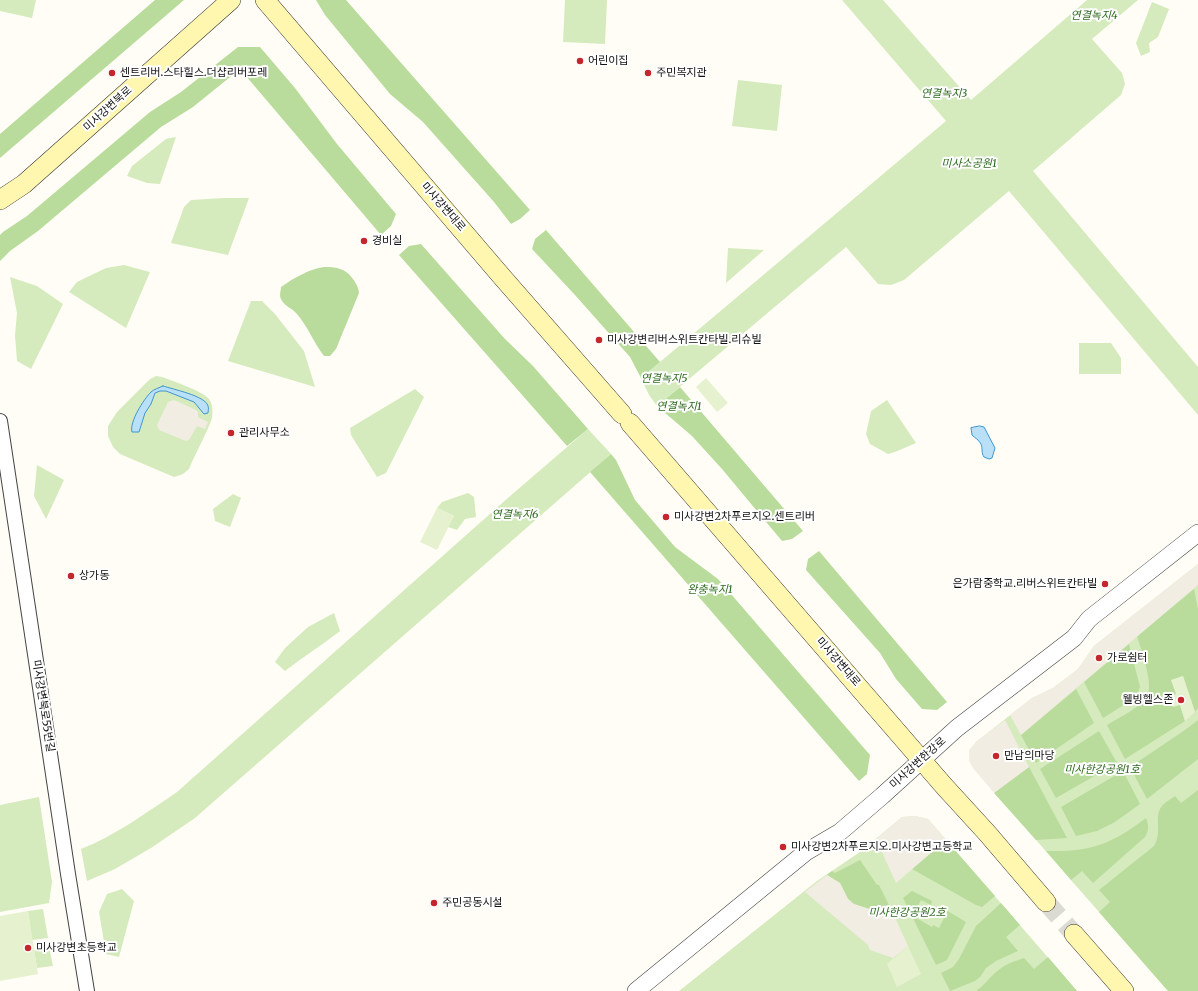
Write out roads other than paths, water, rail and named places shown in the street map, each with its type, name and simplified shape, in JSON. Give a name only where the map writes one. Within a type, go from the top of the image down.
[{"type":"main road","name":"미사강변북로","points":[[0,200],[24,184],[231,0]]},
{"type":"main road","name":"미사강변대로","points":[[265,0],[503,278],[1046,902]]},
{"type":"main road","points":[[1074,934],[1124,991]]},
{"type":"street","name":"미사강변북로55번길","points":[[0,421],[87,991]]},
{"type":"street","name":"미사강변한강로","points":[[636,991],[806,852],[840,832],[957,728],[1074,638],[1090,620],[1198,533]]},
{"type":"water","points":[[163,386],[188,393],[206,402],[208,406],[208,413],[204,414],[194,402],[166,391],[160,391],[155,393],[151,404],[145,413],[139,432],[132,432],[135,417],[148,395],[155,389]]},
{"type":"water","points":[[980,426],[984,427],[995,448],[992,458],[989,459],[984,457],[981,444],[972,435],[971,428]]},
{"type":"tunnel","points":[[1046,902],[1074,934]]},
{"type":"place","name":"어린이집","points":[[580,61]]},
{"type":"place","name":"센트리버.스타힐스.더샵리버포레","points":[[112,73]]},
{"type":"place","name":"주민복지관","points":[[648,73]]},
{"type":"place","name":"경비실","points":[[364,241]]},
{"type":"place","name":"미사강변리버스위트칸타빌.리슈빌","points":[[599,340]]},
{"type":"place","name":"관리사무소","points":[[231,433]]},
{"type":"place","name":"미사강변2차푸르지오.센트리버","points":[[666,517]]},
{"type":"place","name":"상가동","points":[[71,576]]},
{"type":"place","name":"은가람중학교.리버스위트칸타빌","points":[[1105,584]]},
{"type":"place","name":"가로쉼터","points":[[1099,658]]},
{"type":"place","name":"웰빙헬스존","points":[[1181,700]]},
{"type":"place","name":"만남의마당","points":[[996,756]]},
{"type":"place","name":"미사강변2차푸르지오.미사강변고등학교","points":[[783,847]]},
{"type":"place","name":"주민공동시설","points":[[434,903]]},
{"type":"place","name":"미사강변초등학교","points":[[28,948]]},
{"type":"park label","name":"연결녹지4","points":[[1094,16]]},
{"type":"park label","name":"연결녹지3","points":[[944,94]]},
{"type":"park label","name":"미사소공원1","points":[[969,164]]},
{"type":"park label","name":"연결녹지5","points":[[664,379]]},
{"type":"park label","name":"연결녹지1","points":[[679,407]]},
{"type":"park label","name":"연결녹지6","points":[[515,515]]},
{"type":"park label","name":"완충녹지1","points":[[710,590]]},
{"type":"park label","name":"미사한강공원1호","points":[[1102,770]]},
{"type":"park label","name":"미사한강공원2호","points":[[907,913]]}]
